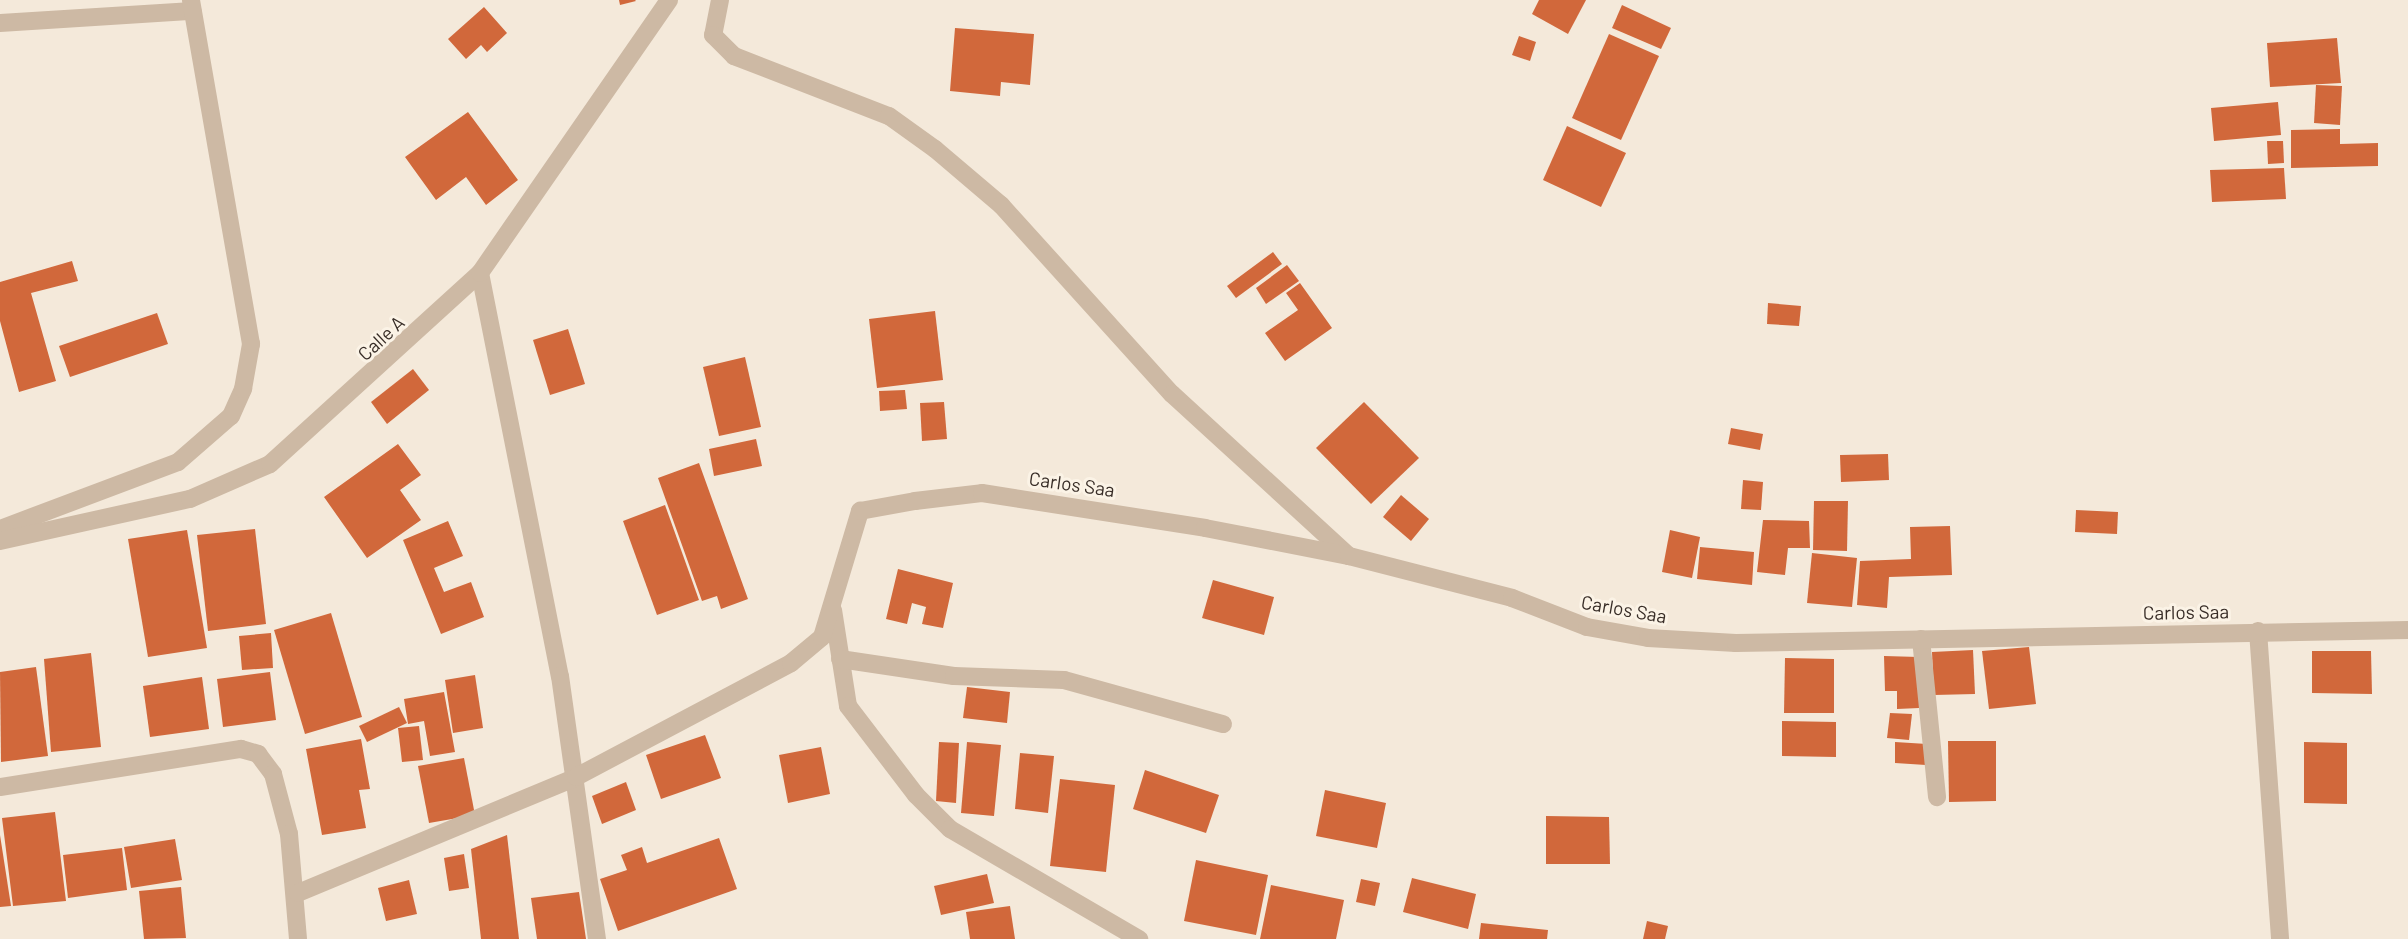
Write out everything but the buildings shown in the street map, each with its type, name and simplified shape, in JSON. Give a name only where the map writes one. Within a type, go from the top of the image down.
[{"type":"street","name":"Calle A","points":[[0,541],[190,499],[270,464],[480,273],[669,0]]},
{"type":"street","points":[[720,0],[713,35],[734,56],[889,116],[935,149],[1001,205],[1172,394],[1349,556]]},
{"type":"street","points":[[0,23],[192,6],[251,344],[243,389],[231,416],[178,462],[0,528]]},
{"type":"street","points":[[480,273],[576,778],[597,939]]},
{"type":"street","name":"Carlos Saa","points":[[833,610],[844,561],[860,511],[982,493],[1349,556],[1511,598],[1607,632],[1737,643],[2408,630]]},
{"type":"street","points":[[298,893],[576,778],[791,663],[822,637],[833,610]]},
{"type":"street","points":[[833,610],[848,706],[950,829],[1139,939]]},
{"type":"street","points":[[2258,631],[2280,939]]},
{"type":"street","points":[[1922,639],[1937,797]]},
{"type":"street","points":[[840,659],[954,676],[1064,680],[1223,724]]},
{"type":"street","points":[[0,787],[241,749],[258,754],[273,774],[298,893],[298,939]]}]
